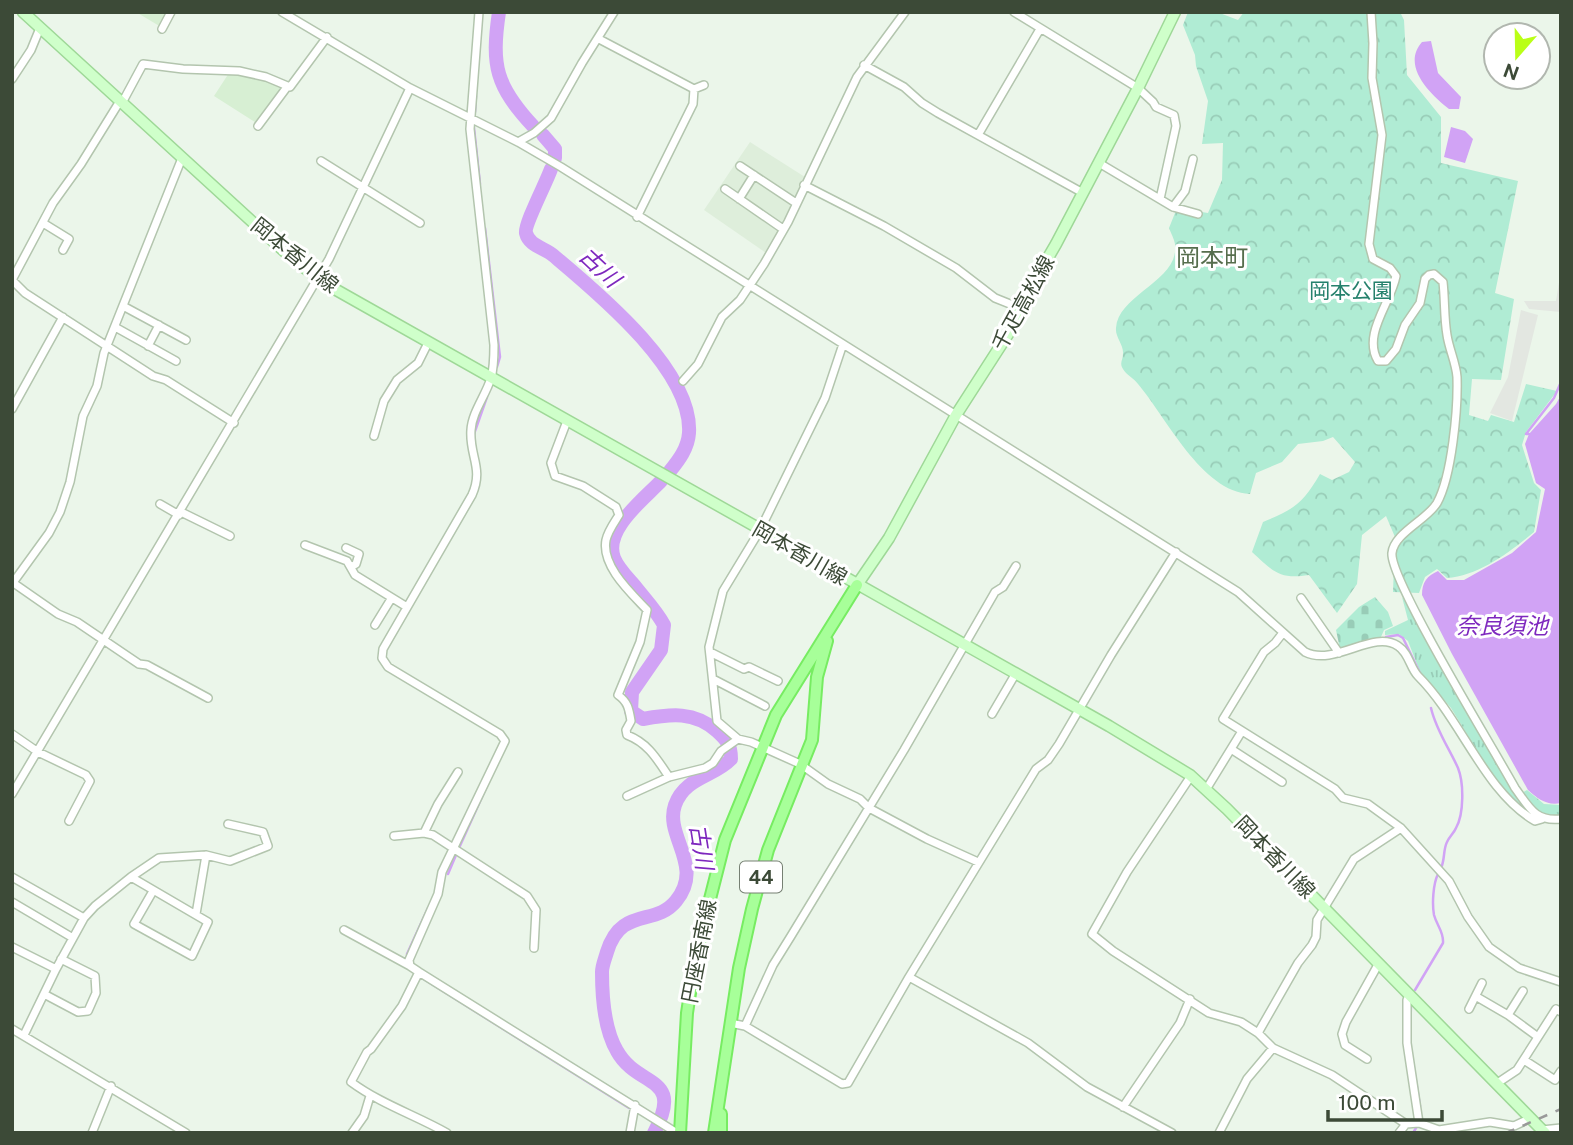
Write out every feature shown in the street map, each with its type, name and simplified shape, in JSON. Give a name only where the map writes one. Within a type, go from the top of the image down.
[{"type":"main road","name":"岡本香川線","points":[[23,12],[318,279],[1016,673],[1191,776],[1207,788],[1544,1131]]},
{"type":"main road","name":"千疋高松線","points":[[857,585],[889,538],[956,415],[1010,331],[1175,12]]},
{"type":"main road","name":"円座香南線","points":[[678,1133],[687,1013],[696,954],[725,840],[776,715],[857,585]]},
{"type":"main road","name":"円座香南線","points":[[714,1133],[739,968],[752,909],[768,850],[800,764],[812,740],[817,677],[831,628]]},
{"type":"main road","name":"44","points":[[721,1090],[721,1133]]},
{"type":"street","points":[[162,29],[171,12]]},
{"type":"street","points":[[282,12],[410,88],[518,142],[749,285],[1238,592],[1282,634],[1311,655],[1318,657],[1381,642],[1400,647],[1417,675],[1446,707],[1508,802],[1535,821],[1561,820]]},
{"type":"street","points":[[410,966],[409,960],[438,894],[442,872],[505,741],[500,734],[388,667],[382,658],[383,649],[476,488],[478,470],[471,429],[491,379],[494,345],[470,117],[479,12]]},
{"type":"street","points":[[518,142],[534,133],[551,118],[614,12]]},
{"type":"street","points":[[683,381],[698,364],[722,317],[740,300],[783,229],[864,65],[905,12]]},
{"type":"street","points":[[1014,12],[1138,88],[1156,107],[1174,115],[1177,126],[1160,199]]},
{"type":"street","points":[[1371,12],[1372,78],[1381,135],[1369,244],[1373,259],[1391,268],[1396,276],[1375,330],[1373,349],[1378,361],[1386,361],[1391,356],[1399,336],[1420,303],[1425,279],[1429,275],[1438,275],[1443,282],[1447,337],[1457,374],[1454,435],[1444,489],[1429,515],[1396,541],[1392,550],[1392,564],[1413,607],[1516,788],[1530,808],[1542,819]]},
{"type":"street","points":[[12,79],[31,50],[40,28]]},
{"type":"street","points":[[978,135],[1040,29]]},
{"type":"street","points":[[258,126],[327,37]]},
{"type":"street","points":[[599,39],[695,89]]},
{"type":"street","points":[[234,423],[166,380],[153,376],[25,293],[12,280],[43,223],[143,64],[239,71],[266,77],[287,87]]},
{"type":"street","points":[[864,65],[904,87],[937,113],[1083,193]]},
{"type":"street","points":[[695,89],[704,85]]},
{"type":"street","points":[[12,794],[318,279],[410,88]]},
{"type":"street","points":[[637,217],[693,104],[695,89]]},
{"type":"street","points":[[183,158],[107,345],[97,386],[83,415],[60,512],[49,533],[13,583],[58,614],[78,622],[139,664],[147,665],[208,698]]},
{"type":"street","points":[[1173,207],[1185,191],[1193,159]]},
{"type":"street","points":[[321,161],[420,223]]},
{"type":"street","points":[[1098,163],[1173,207],[1198,214]]},
{"type":"street","points":[[740,166],[796,203]]},
{"type":"street","points":[[739,199],[754,175]]},
{"type":"street","points":[[804,186],[884,226],[956,268],[995,298],[1020,308]]},
{"type":"street","points":[[725,189],[783,229]]},
{"type":"street","points":[[43,223],[69,239],[63,250]]},
{"type":"street","points":[[124,306],[186,340]]},
{"type":"street","points":[[12,409],[63,317]]},
{"type":"street","points":[[148,346],[159,325]]},
{"type":"street","points":[[115,327],[176,360]]},
{"type":"street","points":[[374,436],[384,401],[397,380],[418,363],[428,343]]},
{"type":"street","points":[[843,344],[825,398],[760,530],[723,591],[709,647],[717,721],[736,741],[762,746],[800,764],[828,784],[860,799],[869,808],[978,862]]},
{"type":"street","points":[[567,421],[551,463],[552,470],[560,479],[583,486],[616,507],[619,515],[610,528],[606,541],[607,558],[647,610],[640,642],[618,695],[626,701],[630,714],[627,735],[639,739],[652,751],[669,777]]},
{"type":"street","points":[[160,504],[230,536]]},
{"type":"street","points":[[305,545],[342,559],[355,575],[407,607]]},
{"type":"street","points":[[346,548],[359,554],[356,565],[351,567]]},
{"type":"street","points":[[730,1023],[744,1026],[842,1084],[848,1083],[978,862],[1036,769],[1048,760],[1059,744],[1176,552]]},
{"type":"street","points":[[744,1026],[780,951],[792,936],[869,808],[995,592],[1003,587],[1016,566]]},
{"type":"street","points":[[1301,598],[1339,653]]},
{"type":"street","points":[[375,625],[391,599]]},
{"type":"street","points":[[1282,634],[1264,652],[1223,719],[1335,789],[1343,798],[1368,804],[1401,828],[1449,881],[1468,917],[1489,947],[1518,968],[1561,982]]},
{"type":"street","points":[[710,652],[744,669],[749,667],[778,681]]},
{"type":"street","points":[[992,714],[1016,673]]},
{"type":"street","points":[[713,679],[765,706]]},
{"type":"street","points":[[1207,788],[1242,731]]},
{"type":"street","points":[[12,734],[38,751],[86,775],[90,781],[69,821]]},
{"type":"street","points":[[627,796],[669,777],[705,768],[736,741]]},
{"type":"street","points":[[1231,749],[1282,782]]},
{"type":"street","points":[[424,833],[458,772]]},
{"type":"street","points":[[1191,776],[1127,872],[1092,934],[1209,1013],[1241,1022],[1258,1033],[1273,1048],[1332,1075],[1406,1124],[1419,1123],[1438,1130],[1490,1122],[1514,1126],[1531,1118]]},
{"type":"street","points":[[24,1035],[84,918],[131,877],[159,859],[206,855],[230,861],[268,846],[263,832],[228,824]]},
{"type":"street","points":[[1258,1033],[1298,963],[1312,945],[1316,937],[1317,920],[1354,859],[1401,828]]},
{"type":"street","points":[[394,836],[424,833],[433,835],[527,896],[534,903],[536,910],[534,948]]},
{"type":"street","points":[[196,914],[206,855]]},
{"type":"street","points":[[12,877],[84,918]]},
{"type":"street","points":[[131,877],[208,922],[192,956],[134,923],[153,891]]},
{"type":"street","points":[[12,902],[73,938]]},
{"type":"street","points":[[344,930],[410,966],[678,1133]]},
{"type":"street","points":[[12,947],[56,969]]},
{"type":"street","points":[[44,994],[78,1012],[88,1011],[96,993],[95,976],[61,959]]},
{"type":"street","points":[[1367,1059],[1345,1045],[1342,1034],[1357,999],[1379,964]]},
{"type":"street","points":[[419,972],[402,1006],[367,1052],[351,1082],[370,1096],[421,1118],[447,1133]]},
{"type":"street","points":[[909,977],[1028,1043],[1087,1087],[1172,1133]]},
{"type":"street","points":[[1469,1009],[1482,983]]},
{"type":"street","points":[[1508,1015],[1523,991]]},
{"type":"street","points":[[1409,995],[1407,1043],[1419,1123]]},
{"type":"street","points":[[1477,997],[1538,1037]]},
{"type":"street","points":[[1123,1107],[1180,1023],[1190,999]]},
{"type":"street","points":[[1496,1084],[1517,1070],[1556,1009],[1561,1012]]},
{"type":"street","points":[[12,1029],[186,1133]]},
{"type":"street","points":[[1219,1133],[1247,1079],[1273,1048]]},
{"type":"street","points":[[1524,1060],[1555,1080],[1561,1071]]},
{"type":"street","points":[[92,1133],[111,1086]]},
{"type":"street","points":[[352,1133],[364,1115],[370,1096]]},
{"type":"street","points":[[630,1133],[635,1105]]},
{"type":"street","points":[[1399,1133],[1406,1124]]},
{"type":"street","points":[[1544,1131],[1561,1128]]},
{"type":"shaded area","points":[[136,12],[169,12],[161,27]]},
{"type":"shaded area","points":[[229,73],[261,77],[285,88],[258,124],[214,96]]},
{"type":"shaded area","points":[[750,142],[805,177],[766,253],[704,210]]},
{"type":"shaded area","points":[[1561,270],[1561,312],[1529,309],[1524,301],[1556,301]]},
{"type":"shaded area","points":[[1521,310],[1538,315],[1512,421],[1490,413],[1508,377]]},
{"type":"green space","name":"岡本公園","points":[[1188,12],[1217,12],[1238,20],[1244,12],[1400,12],[1404,20],[1407,75],[1441,117],[1441,163],[1518,181],[1495,293],[1514,299],[1501,380],[1472,379],[1469,415],[1488,421],[1491,415],[1514,422],[1526,384],[1557,391],[1526,432],[1522,445],[1534,483],[1541,490],[1534,532],[1494,562],[1471,573],[1447,578],[1437,569],[1425,577],[1419,593],[1393,592],[1395,537],[1386,516],[1362,535],[1357,584],[1337,613],[1309,575],[1283,575],[1252,552],[1263,522],[1297,504],[1320,474],[1332,480],[1349,472],[1355,462],[1333,437],[1298,444],[1282,462],[1256,473],[1250,494],[1233,490],[1216,481],[1201,467],[1149,398],[1123,369],[1123,351],[1116,331],[1119,316],[1137,296],[1159,278],[1174,257],[1175,244],[1169,228],[1177,208],[1208,213],[1222,180],[1223,143],[1202,144],[1208,101],[1183,25]]},
{"type":"green space","points":[[1375,597],[1388,612],[1393,626],[1384,630],[1381,637],[1340,649],[1336,630],[1359,607]]},
{"type":"green space","points":[[1402,597],[1419,622],[1518,800],[1535,817],[1515,806],[1498,785],[1451,708],[1420,672],[1408,641],[1399,634],[1385,635],[1385,631],[1408,620]]},
{"type":"green space","points":[[1527,790],[1544,804],[1561,805],[1561,817],[1548,816],[1538,811],[1522,793]]},
{"type":"water","points":[[1431,41],[1438,73],[1461,97],[1459,109],[1449,109],[1442,103],[1427,88],[1416,70],[1416,51],[1422,42]]},
{"type":"water","points":[[1451,127],[1465,131],[1473,139],[1465,163],[1444,157]]},
{"type":"water","name":"奈良須池","points":[[1561,395],[1561,803],[1551,804],[1528,790],[1452,654],[1422,595],[1422,590],[1428,577],[1438,571],[1447,580],[1464,580],[1512,553],[1536,532],[1545,489],[1536,483],[1525,444],[1529,434]]},
{"type":"waterway","name":"古川","points":[[499,12],[496,47],[499,74],[511,99],[533,126]]},
{"type":"waterway","points":[[475,112],[476,96]]},
{"type":"waterway","points":[[474,128],[480,184]]},
{"type":"waterway","name":"古川","points":[[543,135],[555,149],[555,158]]},
{"type":"waterway","name":"古川","points":[[551,169],[528,221],[526,233],[534,244],[554,256],[640,335],[676,384],[686,409],[689,433],[685,449],[670,471]]},
{"type":"waterway","points":[[485,228],[500,357],[497,367]]},
{"type":"waterway","points":[[1529,434],[1526,434],[1554,398],[1561,382]]},
{"type":"waterway","points":[[474,434],[487,397]]},
{"type":"waterway","name":"古川","points":[[654,1133],[662,1114],[664,1101],[661,1091],[626,1063],[617,1051],[609,1033],[605,1013],[602,967],[613,938],[621,928],[668,909],[676,901],[687,876],[673,817],[675,805],[693,783],[731,759],[726,740],[700,720],[673,715],[643,719],[631,711],[632,692],[661,650],[664,625],[618,565],[612,547],[614,537],[627,516],[661,481]]},
{"type":"waterway","points":[[1386,637],[1398,635],[1403,638],[1420,673]]},
{"type":"waterway","points":[[1431,708],[1439,731],[1458,768],[1462,790],[1459,822],[1446,845],[1441,868]]},
{"type":"waterway","points":[[459,848],[486,788]]},
{"type":"waterway","points":[[448,874],[456,855]]},
{"type":"waterway","points":[[1415,990],[1443,943],[1433,910],[1438,874]]},
{"type":"waterway","points":[[407,954],[428,908]]},
{"type":"waterway","points":[[422,978],[629,1108]]},
{"type":"waterway","points":[[1410,1036],[1411,1005]]},
{"type":"waterway","points":[[1411,1050],[1420,1106]]},
{"type":"waterway","points":[[1413,1133],[1416,1128]]},
{"type":"railway","points":[[1506,1133],[1561,1109]]},
{"type":"district","name":"岡本町","points":[[1212,257]]}]
